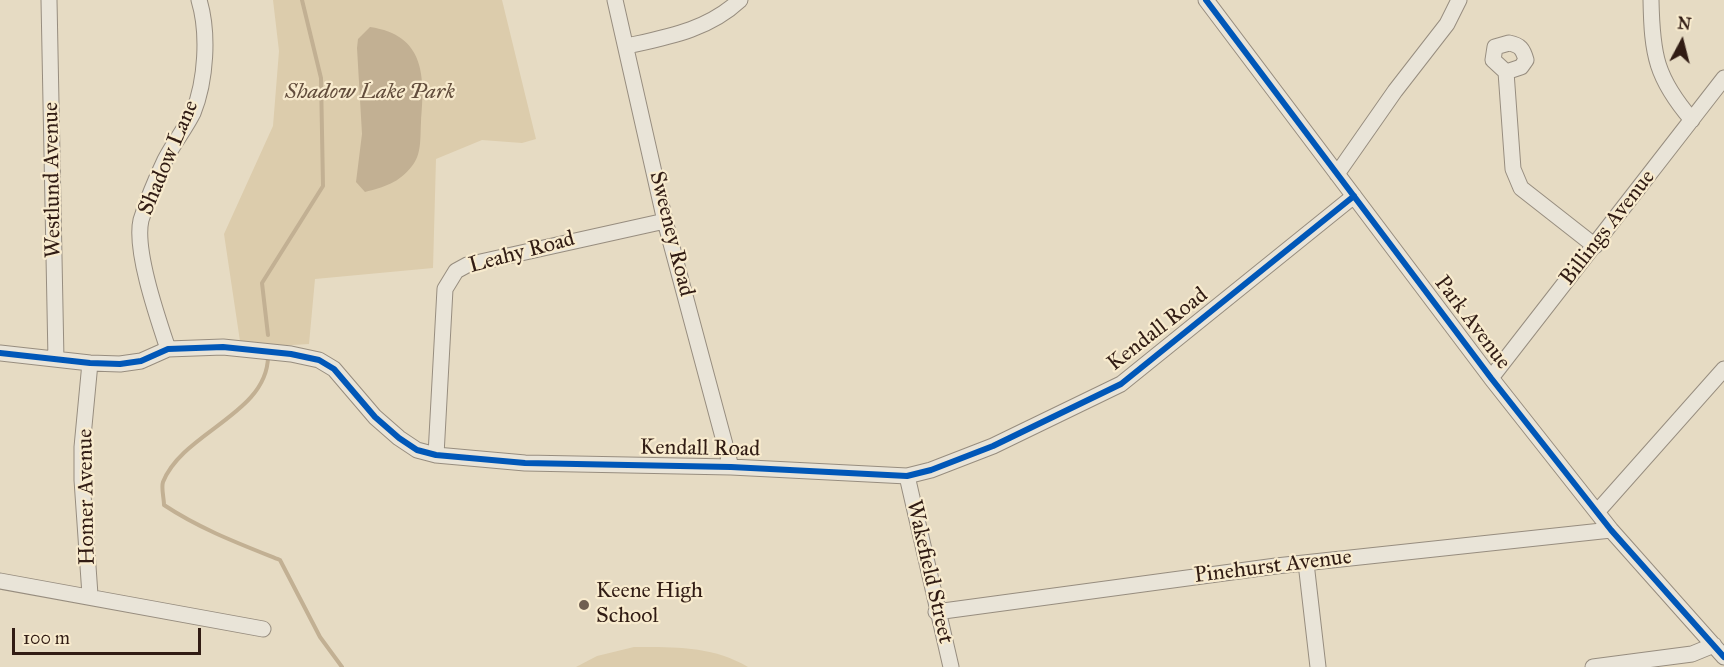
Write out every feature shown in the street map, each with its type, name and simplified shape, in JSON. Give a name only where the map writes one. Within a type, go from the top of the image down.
[{"type":"street","name":"Westlund Avenue","points":[[49,0],[56,360]]},
{"type":"street","name":"Shadow Lane","points":[[168,349],[148,280],[140,238],[141,221],[165,160],[193,112],[204,70],[203,12],[199,0]]},
{"type":"street","name":"Sweeney Road","points":[[615,0],[665,221],[731,467]]},
{"type":"street","points":[[627,46],[693,30],[714,20],[740,0]]},
{"type":"street","name":"Park Avenue","points":[[1206,0],[1491,378],[1611,530],[1719,651]]},
{"type":"street","points":[[1337,174],[1395,91],[1447,24],[1459,0]]},
{"type":"street","points":[[1651,0],[1655,53],[1661,77],[1670,94],[1692,120]]},
{"type":"street","points":[[1506,72],[1513,169],[1521,188],[1594,246]]},
{"type":"street","name":"Billings Avenue","points":[[1491,378],[1724,78]]},
{"type":"street","name":"Kendall Road","points":[[0,353],[56,360],[120,364],[141,361],[168,349],[223,347],[291,354],[319,360],[334,369],[375,417],[399,438],[417,450],[436,455],[525,464],[731,467],[907,476],[931,470],[993,446],[1121,384],[1354,196]]},
{"type":"street","name":"Leahy Road","points":[[436,455],[446,289],[456,271],[467,265],[665,221]]},
{"type":"street","name":"Homer Avenue","points":[[90,363],[82,447],[90,595]]},
{"type":"street","points":[[1597,512],[1724,369]]},
{"type":"street","name":"Wakefield Street","points":[[907,476],[936,612],[951,667]]},
{"type":"street","name":"Pinehurst Avenue","points":[[936,612],[1306,562],[1611,530]]},
{"type":"street","points":[[1306,562],[1318,667]]},
{"type":"street","points":[[0,581],[90,595],[263,628]]},
{"type":"street","points":[[1593,667],[1719,651]]},
{"type":"green space","name":"Shadow Lake Park","points":[[273,0],[502,0],[536,139],[522,143],[482,140],[436,159],[433,268],[315,279],[309,344],[241,348],[224,234],[273,126],[279,51]]},
{"type":"green space","points":[[634,647],[707,651],[748,667],[576,667],[597,656]]},
{"type":"shaded area","points":[[370,27],[388,31],[402,39],[411,48],[418,60],[421,74],[422,105],[420,145],[415,161],[407,172],[396,180],[365,192],[356,182],[362,134],[357,48],[358,39]]},
{"type":"waterway","points":[[268,335],[262,283],[323,186],[321,78],[302,0]]},
{"type":"waterway","points":[[268,357],[264,377],[254,394],[188,449],[173,465],[163,482],[164,505],[206,529],[280,560],[320,637],[342,667]]},
{"type":"cycle path","points":[[1206,0],[1491,378],[1611,530],[1724,657]]},
{"type":"cycle path","points":[[0,353],[120,364],[141,361],[168,349],[223,347],[291,354],[319,360],[334,369],[375,417],[399,438],[417,450],[436,455],[525,463],[731,467],[907,476],[931,470],[993,446],[1121,384],[1354,196]]},
{"type":"place","name":"Keene High School","points":[[584,605]]}]
